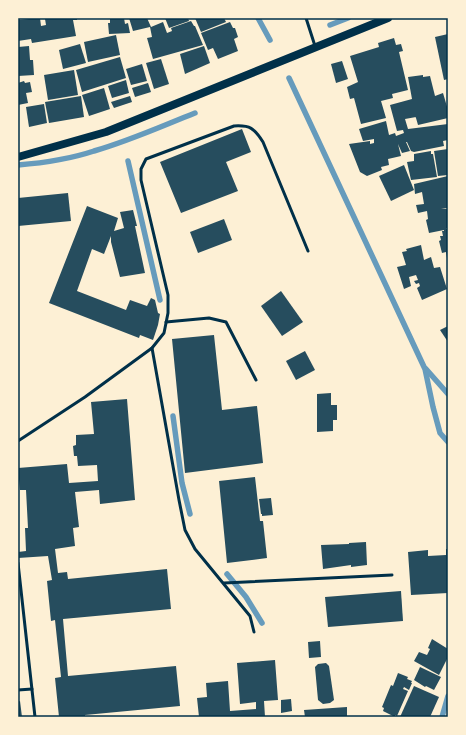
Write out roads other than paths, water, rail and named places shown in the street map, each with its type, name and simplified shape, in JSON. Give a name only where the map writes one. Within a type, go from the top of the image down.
[{"type":"main road","points":[[18,156],[106,132],[388,18]]},
{"type":"lane","points":[[306,18],[315,48]]},
{"type":"lane","points":[[18,441],[85,397],[152,348],[164,333],[168,313],[168,295],[141,180],[141,169],[146,159],[234,126],[245,125],[254,129],[263,142],[308,251]]},
{"type":"lane","points":[[166,322],[209,318],[226,322],[256,380]]},
{"type":"lane","points":[[152,348],[185,530],[195,549],[250,616],[254,632]]},
{"type":"lane","points":[[18,563],[35,717]]},
{"type":"lane","points":[[224,583],[392,575]]},
{"type":"lane","points":[[18,597],[22,596]]},
{"type":"lane","points":[[18,690],[32,688]]},
{"type":"waterway","points":[[258,18],[270,40]]},
{"type":"waterway","points":[[330,25],[348,18]]},
{"type":"waterway","points":[[289,78],[425,369],[440,433],[448,442]]},
{"type":"waterway","points":[[18,165],[56,160],[85,154],[133,138],[195,113]]},
{"type":"waterway","points":[[128,161],[160,300]]},
{"type":"waterway","points":[[426,369],[448,394]]},
{"type":"waterway","points":[[173,416],[182,483],[190,514]]},
{"type":"waterway","points":[[227,574],[246,597],[262,623]]},
{"type":"waterway","points":[[442,717],[448,696]]}]
